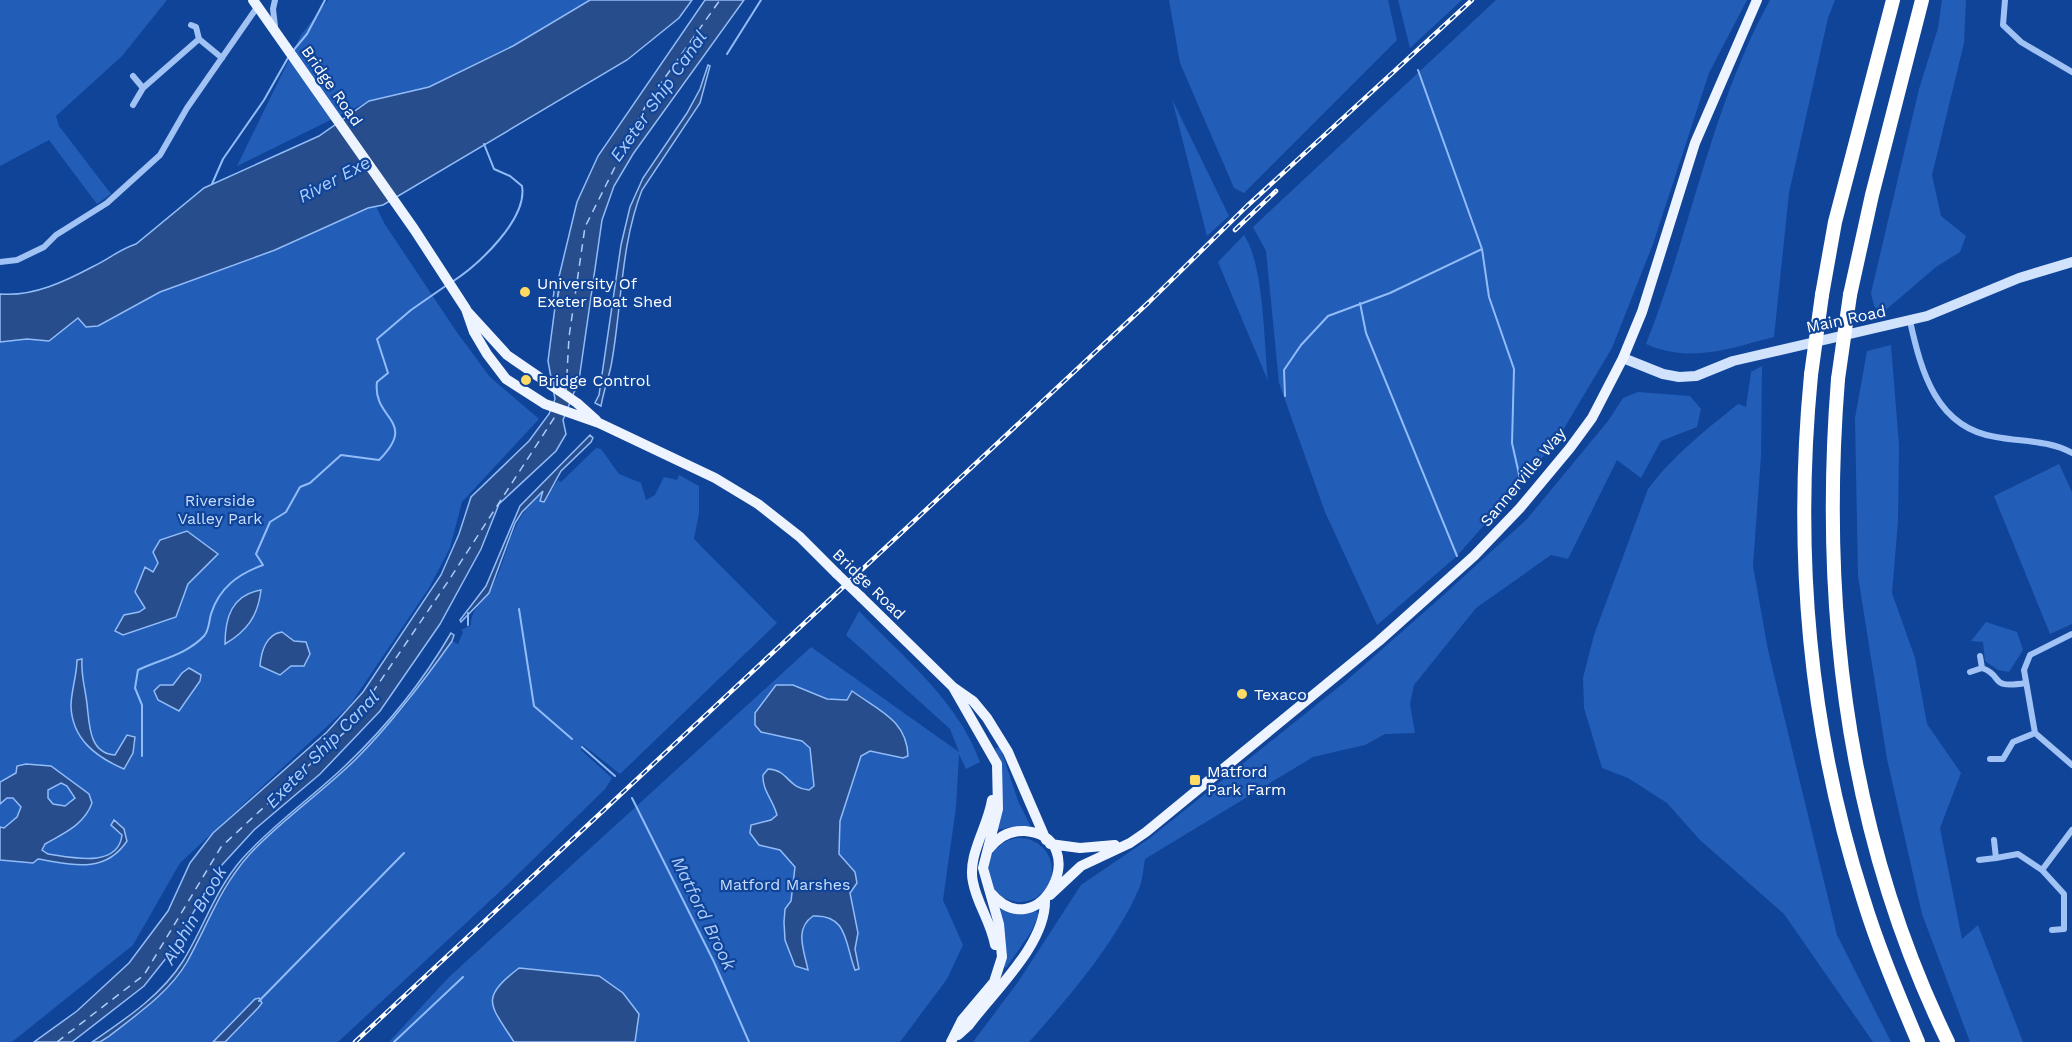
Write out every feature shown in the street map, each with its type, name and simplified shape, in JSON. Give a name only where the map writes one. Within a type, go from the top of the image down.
[{"type":"highway","points":[[1893,0],[1835,222],[1822,295],[1806,430],[1804,556],[1809,629],[1824,744],[1836,798],[1863,898],[1889,973],[1918,1042]]},
{"type":"highway","points":[[1922,0],[1874,185],[1850,295],[1838,380],[1831,544],[1838,642],[1852,748],[1888,887],[1915,964],[1948,1042]]},
{"type":"main road","name":"Sannerville Way","points":[[1047,897],[1081,866],[1130,843],[1219,773],[1365,652],[1474,556],[1520,508],[1570,448],[1592,418],[1623,357],[1656,273],[1695,143],[1757,0]]},
{"type":"main road","name":"Bridge Road","points":[[255,3],[402,211],[466,309],[507,355],[572,400],[599,423]]},
{"type":"main road","name":"Bridge Road","points":[[466,309],[474,332],[506,379],[545,404],[599,423],[674,459],[758,504],[800,537],[953,687],[973,701],[1001,738],[1048,842]]},
{"type":"main road","points":[[951,1042],[962,1020],[994,982],[1002,957],[999,924],[983,867],[996,819],[999,792],[997,764],[953,687]]},
{"type":"main road","points":[[979,998],[991,977],[996,954],[990,925],[976,894],[972,873],[975,854],[992,801],[993,781],[988,748]]},
{"type":"main road","points":[[985,855],[996,840],[1011,832],[1026,831],[1048,842],[1089,848],[1130,843]]},
{"type":"main road","points":[[951,1042],[969,1025],[1031,944],[1042,923],[1047,897],[1059,872],[1056,854],[1048,842]]},
{"type":"main road","points":[[988,889],[996,898],[1013,907],[1028,907],[1047,897]]},
{"type":"street","points":[[275,0],[273,9],[277,32]]},
{"type":"street","points":[[2005,0],[2003,25],[2021,42],[2072,72]]},
{"type":"street","points":[[0,262],[17,260],[44,247],[56,235],[107,203],[160,155],[186,108],[244,26],[255,3]]},
{"type":"street","points":[[191,25],[196,27],[199,39],[222,58]]},
{"type":"street","points":[[133,105],[143,88],[199,39]]},
{"type":"street","points":[[133,76],[143,88]]},
{"type":"street","name":"Main Road","points":[[1623,357],[1663,374],[1679,377],[1696,376],[1740,359],[1910,321],[1944,311],[2019,278],[2072,262]]},
{"type":"street","points":[[1910,321],[1925,380],[1949,414],[1969,427],[1994,437],[2034,441],[2072,453]]},
{"type":"street","points":[[2072,634],[2030,656],[2024,664],[2035,733],[2072,765]]},
{"type":"street","points":[[1980,656],[1982,668]]},
{"type":"street","points":[[1970,672],[1982,668],[1988,670],[2003,686],[2026,683]]},
{"type":"street","points":[[2003,759],[2013,742],[2035,733]]},
{"type":"street","points":[[1990,759],[2003,759],[2011,765]]},
{"type":"street","points":[[2042,870],[2072,830]]},
{"type":"street","points":[[1994,840],[1996,858]]},
{"type":"street","points":[[1979,860],[2018,854],[2042,870],[2064,894],[2064,929]]},
{"type":"street","points":[[2052,930],[2072,928]]},
{"type":"green space","points":[[0,0],[167,0],[122,56],[56,116],[59,126],[111,194],[97,204],[49,140],[0,166]]},
{"type":"green space","points":[[328,0],[590,0],[513,46],[429,87],[369,101],[237,166],[301,35]]},
{"type":"green space","points":[[1169,0],[1388,0],[1397,40],[1244,193],[1234,188],[1180,63]]},
{"type":"green space","points":[[1398,0],[1462,0],[1410,48]]},
{"type":"green space","points":[[1496,0],[1747,0],[1709,73],[1653,244],[1612,348],[1557,440],[1521,483],[1457,556],[1377,625],[1325,512],[1279,383],[1266,251],[1253,227]]},
{"type":"green space","points":[[1770,0],[1835,0],[1828,18],[1789,193],[1774,337],[1710,352],[1679,353],[1663,350],[1646,344],[1732,83]]},
{"type":"green space","points":[[1942,0],[1966,0],[1964,43],[1932,175],[1941,216],[1966,236],[1960,252],[1936,267],[1881,314],[1874,306],[1871,293],[1919,89],[1938,28]]},
{"type":"green space","points":[[1172,99],[1229,216],[1207,236]]},
{"type":"green space","name":"Riverside Valley Park","points":[[376,206],[384,223],[456,331],[490,377],[539,419],[462,502],[450,548],[429,588],[350,705],[180,863],[133,945],[12,1042],[0,1042],[0,342],[27,339],[49,341],[79,318],[133,307],[160,292],[275,250],[350,215]]},
{"type":"green space","points":[[1244,235],[1256,265],[1268,381],[1218,262]]},
{"type":"green space","points":[[1891,345],[1899,445],[1898,522],[1892,593],[1915,658],[1927,724],[1961,773],[1940,828],[1962,939],[1978,925],[2023,1042],[1970,1042],[1922,914],[1887,759],[1858,576],[1855,418],[1867,351]]},
{"type":"green space","points":[[1762,366],[1761,456],[1753,566],[1768,650],[1837,935],[1891,1042],[1873,1042],[1784,914],[1700,840],[1667,803],[1628,778],[1602,768],[1584,708],[1583,678],[1594,635],[1648,489],[1668,465],[1702,434],[1738,404],[1746,407],[1751,372]]},
{"type":"green space","points":[[1638,392],[1690,396],[1701,409],[1697,427],[1661,441],[1641,478],[1617,460],[1568,559],[1551,555],[1476,608],[1414,685],[1410,704],[1415,733],[1385,734],[1365,745],[1313,757],[1145,859],[1140,887],[1116,931],[1074,989],[1029,1042],[973,1042],[1018,982],[1081,885],[1150,838],[1346,681],[1439,599],[1527,519],[1608,421],[1623,398]]},
{"type":"green space","points":[[596,448],[601,449],[619,474],[641,483],[646,500],[655,495],[664,477],[677,480],[679,475],[699,486],[699,513],[694,539],[777,623],[620,774],[583,745],[581,750],[612,778],[605,789],[509,883],[338,1042],[225,1042],[262,1003],[257,997],[213,1042],[100,1042],[132,1018],[188,961],[198,937],[239,867],[261,843],[358,757],[405,706],[452,641],[458,644],[463,632],[461,630],[471,625],[475,610],[490,591],[522,515],[544,490],[550,492],[558,480],[561,482]]},
{"type":"green space","points":[[2059,464],[2072,492],[2072,624],[2050,634],[1994,496]]},
{"type":"green space","name":"Matford Marshes","points":[[859,611],[944,700],[958,719],[980,762],[966,769],[959,754],[956,807],[943,900],[963,945],[947,979],[900,1042],[389,1042],[449,977],[811,647],[959,752],[950,729],[846,635]]},
{"type":"green space","points":[[1986,622],[2017,632],[2023,650],[2009,672],[1998,670],[1985,661],[1983,642],[1971,641]]},
{"type":"green space","points":[[1000,746],[1018,801],[1031,827],[1017,826],[996,830],[1000,763],[995,749]]},
{"type":"green space","points":[[1020,838],[1032,840],[1043,847],[1050,858],[1052,870],[1050,882],[1043,893],[1032,900],[1020,902],[1008,900],[997,893],[990,882],[988,870],[990,858],[997,847],[1008,840]]},
{"type":"green space","points":[[998,907],[1017,913],[1036,911],[1039,914],[1031,932],[1006,968],[1003,966]]},
{"type":"water","name":"River Exe","points":[[590,0],[692,0],[679,18],[627,60],[383,205],[368,208],[275,250],[160,292],[98,326],[86,327],[78,318],[49,341],[27,339],[0,342],[0,294],[37,290],[83,272],[136,244],[204,188],[319,136],[369,101],[429,87],[513,46]]},
{"type":"water","name":"Exeter Ship Canal","points":[[705,0],[744,0],[633,154],[614,186],[602,220],[578,387],[563,420],[566,434],[556,451],[499,504],[481,549],[440,624],[380,711],[320,774],[254,830],[221,866],[167,957],[144,986],[72,1042],[34,1042],[77,1011],[129,963],[168,911],[190,863],[213,833],[327,732],[363,692],[441,575],[459,534],[471,497],[529,441],[549,414],[555,399],[548,361],[555,307],[552,306],[555,285],[559,286],[557,301],[560,286],[557,285],[577,202],[598,156]]},
{"type":"water","points":[[708,65],[710,66],[700,103],[642,190],[635,211],[625,255],[615,344],[601,406],[595,403],[599,395],[621,245],[630,207],[643,178],[687,113],[700,89]]},
{"type":"water","points":[[590,435],[593,438],[591,442],[561,471],[544,502],[540,501],[543,491],[522,512],[515,523],[489,593],[461,622],[460,620],[486,586],[520,506]]},
{"type":"water","points":[[187,531],[218,554],[188,584],[176,617],[123,635],[115,631],[124,615],[139,612],[145,608],[135,592],[145,567],[153,572],[158,563],[153,552],[160,540]]},
{"type":"water","points":[[261,590],[257,608],[250,622],[225,644],[232,609],[243,597]]},
{"type":"water","points":[[282,632],[294,641],[306,642],[310,654],[304,666],[291,666],[280,675],[260,666],[263,650],[268,640]]},
{"type":"water","points":[[451,633],[454,635],[452,641],[419,687],[383,730],[344,770],[261,842],[239,867],[222,893],[187,962],[171,984],[108,1037],[100,1042],[92,1042],[142,1006],[164,985],[183,961],[224,883],[242,859],[267,834],[334,776],[376,734],[416,686]]},
{"type":"water","points":[[82,659],[89,724],[94,742],[106,753],[115,755],[127,735],[135,737],[133,753],[124,769],[104,759],[87,745],[72,718],[71,700],[77,660]]},
{"type":"water","points":[[189,668],[201,675],[200,681],[179,711],[158,700],[154,691],[160,685],[173,685]]},
{"type":"water","points":[[776,685],[793,685],[827,699],[847,700],[852,691],[889,717],[897,725],[906,744],[908,756],[903,758],[870,751],[861,756],[840,821],[839,854],[855,872],[857,883],[850,893],[858,933],[855,949],[859,969],[855,970],[847,941],[839,925],[833,920],[813,916],[807,921],[802,934],[808,970],[795,966],[785,940],[784,922],[785,909],[791,901],[795,867],[780,850],[759,845],[750,833],[751,825],[771,820],[777,815],[763,780],[763,775],[768,769],[780,772],[802,789],[809,790],[814,786],[810,748],[802,741],[761,732],[755,725],[755,713]]},
{"type":"water","points":[[26,764],[51,766],[89,794],[92,803],[79,823],[45,844],[42,850],[48,854],[68,857],[103,857],[112,853],[119,846],[122,835],[111,825],[114,820],[124,829],[127,841],[109,859],[87,865],[38,859],[33,863],[0,860],[0,827],[4,828],[17,817],[21,807],[13,798],[7,798],[0,804],[0,782],[16,773],[17,766]],"holes":[[[61,783],[67,786],[75,798],[65,806],[53,804],[48,798],[48,790]]]},
{"type":"water","points":[[519,968],[599,976],[623,993],[639,1014],[635,1042],[514,1042],[494,1010],[493,1002],[498,987]]},
{"type":"water","points":[[259,998],[262,1003],[225,1042],[213,1042],[255,999]]},
{"type":"waterway","points":[[292,52],[307,34],[325,0]]},
{"type":"waterway","points":[[727,54],[761,0]]},
{"type":"waterway","points":[[212,184],[223,159],[264,100],[289,56]]},
{"type":"waterway","points":[[1418,70],[1482,249],[1489,297],[1514,369],[1512,443],[1521,483]]},
{"type":"waterway","points":[[452,282],[475,264],[499,240],[517,213],[522,199],[522,186],[510,176],[494,169],[484,144]]},
{"type":"waterway","points":[[1285,396],[1284,370],[1301,345],[1328,316],[1390,293],[1482,249]]},
{"type":"waterway","points":[[142,756],[142,705],[135,688],[138,670],[189,648],[206,634],[211,614],[224,589],[245,573],[263,565],[256,554],[270,522],[286,512],[300,487],[310,483],[341,455],[379,460],[390,447],[395,436],[395,428],[377,395],[377,382],[388,373],[377,339],[411,310],[447,285]]},
{"type":"waterway","points":[[1360,303],[1366,333],[1457,556]]},
{"type":"waterway","name":"Matford Brook","points":[[519,609],[534,706],[572,739]]},
{"type":"waterway","points":[[468,613],[468,625]]},
{"type":"waterway","name":"Matford Brook","points":[[582,747],[615,776]]},
{"type":"waterway","name":"Matford Brook","points":[[632,798],[714,962],[749,1042]]},
{"type":"waterway","points":[[259,1001],[404,853]]},
{"type":"waterway","points":[[394,1042],[463,977]]},
{"type":"ferry route","points":[[566,391],[569,337],[585,227],[647,103],[720,0]]},
{"type":"ferry route","points":[[57,1042],[144,975],[221,847],[347,730],[449,580],[558,412]]},
{"type":"railway","points":[[355,1042],[1149,302],[1247,206],[1472,0]]},
{"type":"railway","points":[[1235,230],[1276,191]]},
{"type":"place","name":"University Of Exeter Boat Shed","points":[[525,292]]},
{"type":"place","name":"Bridge Control","points":[[526,380]]},
{"type":"place","name":"Texaco","points":[[1242,694]]},
{"type":"place","name":"Matford Park Farm","points":[[1195,780]]},
{"type":"water label","name":"Alphin Brook","points":[[194,915]]}]
